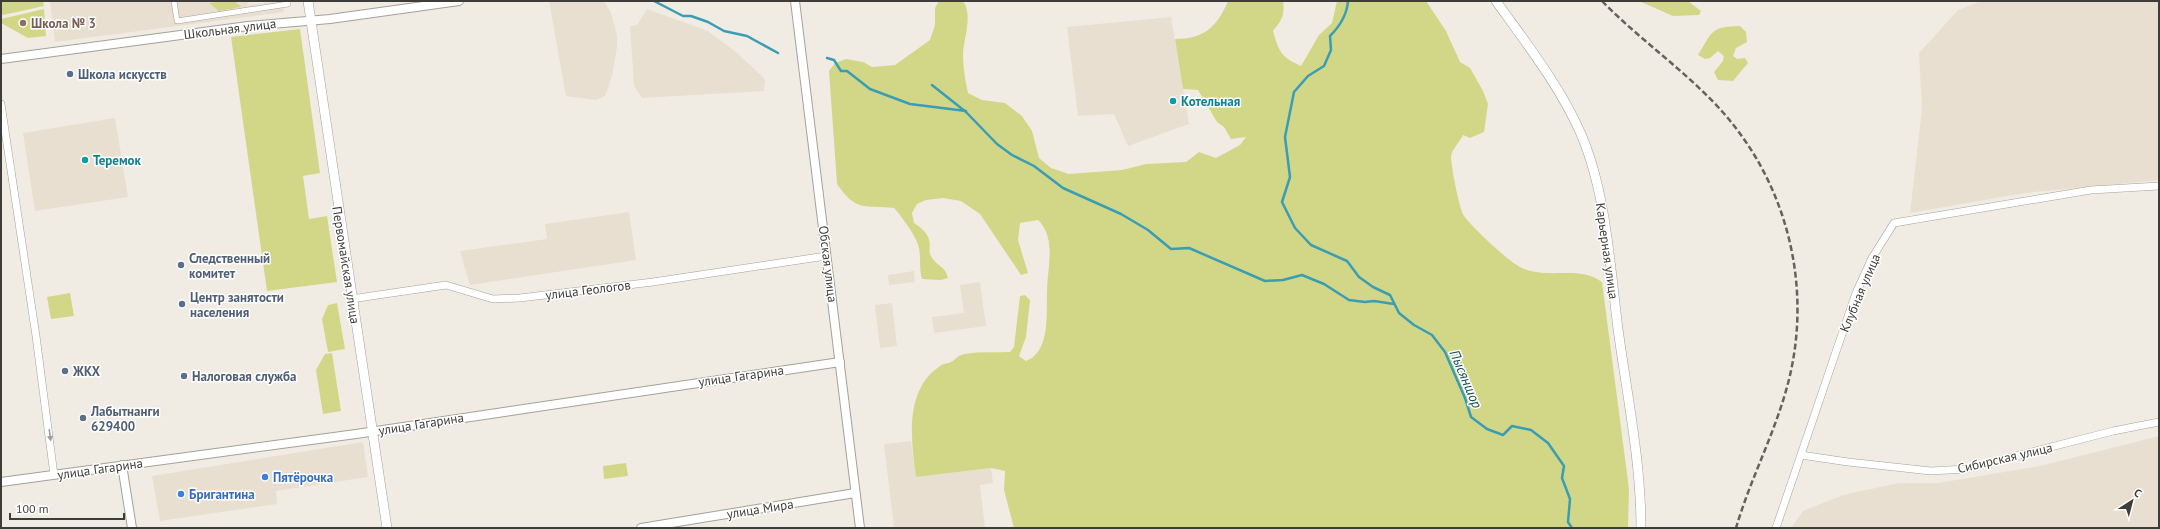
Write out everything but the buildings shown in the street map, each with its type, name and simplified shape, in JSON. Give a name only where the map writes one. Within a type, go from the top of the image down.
[{"type":"main road","name":"Первомайская улица","points":[[308,1],[351,299],[374,431],[387,528]]},
{"type":"main road","name":"Карьерная улица","points":[[1496,1],[1564,102],[1581,133],[1594,173],[1607,244],[1638,475],[1641,528]]},
{"type":"street","points":[[174,1],[177,21],[288,4],[288,1]]},
{"type":"street","name":"Школьная улица","points":[[1,60],[248,26],[310,20],[459,1]]},
{"type":"street","name":"Обская улица","points":[[795,1],[860,528]]},
{"type":"street","points":[[1,104],[44,396],[54,475]]},
{"type":"street","name":"Клубная улица","points":[[1776,528],[1856,293],[1872,258],[1894,223],[2091,190],[2159,186]]},
{"type":"street","name":"улица Геологов","points":[[351,299],[446,285],[493,300],[528,297],[653,282],[826,256]]},
{"type":"street","name":"улица Гагарина","points":[[1,482],[374,431],[840,362]]},
{"type":"street","name":"Сибирская улица","points":[[1801,455],[1848,462],[1931,471],[1966,469],[2113,431],[2159,422]]},
{"type":"street","points":[[122,466],[132,528]]},
{"type":"street","name":"улица Мира","points":[[641,528],[855,493]]},
{"type":"shaded area","points":[[50,1],[221,1],[209,3],[240,7],[235,1],[249,1],[247,5],[283,1],[284,12],[55,42]]},
{"type":"shaded area","points":[[549,1],[604,1],[611,13],[617,35],[617,47],[612,76],[605,96],[596,100],[566,96]]},
{"type":"shaded area","points":[[1981,1],[2159,1],[2159,180],[2025,193],[1910,213],[1922,109],[1919,53],[1958,10]]},
{"type":"shaded area","points":[[647,9],[708,31],[737,53],[765,79],[764,91],[642,98],[634,86],[630,26],[637,25]]},
{"type":"shaded area","points":[[1171,17],[1189,124],[1128,146],[1114,114],[1078,116],[1067,27]]},
{"type":"shaded area","points":[[115,118],[128,197],[35,211],[23,133]]},
{"type":"shaded area","points":[[629,212],[636,260],[470,285],[460,251],[547,239],[545,224]]},
{"type":"shaded area","points":[[914,271],[915,282],[889,285],[888,275]]},
{"type":"shaded area","points":[[980,282],[986,326],[934,333],[932,317],[964,313],[960,285]]},
{"type":"shaded area","points":[[892,303],[897,346],[880,348],[875,305]]},
{"type":"shaded area","points":[[2159,436],[2159,528],[1791,528],[1803,511],[1843,495],[1899,483],[1938,483],[2040,466]]},
{"type":"shaded area","points":[[911,441],[916,477],[991,468],[993,483],[980,485],[985,528],[894,528],[884,444]]},
{"type":"shaded area","points":[[363,442],[368,477],[276,491],[277,504],[160,521],[152,476]]},
{"type":"green space","points":[[1,1],[43,1],[44,6],[3,15],[1,14]]},
{"type":"green space","points":[[235,1],[241,7],[219,11],[209,3]]},
{"type":"green space","points":[[939,1],[963,1],[966,7],[968,20],[963,58],[968,93],[982,100],[1005,103],[1022,116],[1032,131],[1039,158],[1051,168],[1069,174],[1122,170],[1146,164],[1186,162],[1199,152],[1216,158],[1240,145],[1246,137],[1231,139],[1224,127],[1217,122],[1198,90],[1183,89],[1175,39],[1194,37],[1208,30],[1219,18],[1228,1],[1283,1],[1284,10],[1282,17],[1279,24],[1273,31],[1279,49],[1285,57],[1301,66],[1319,35],[1332,23],[1337,1],[1426,1],[1446,31],[1460,62],[1470,68],[1483,91],[1488,104],[1484,132],[1470,138],[1463,135],[1451,156],[1456,187],[1464,216],[1490,243],[1520,267],[1541,273],[1583,274],[1602,282],[1629,489],[1628,528],[1014,528],[1004,490],[1005,471],[991,468],[916,477],[912,432],[913,417],[915,402],[920,388],[928,376],[941,365],[950,363],[961,355],[1010,352],[1014,347],[1020,296],[1025,295],[1030,300],[1026,337],[1019,356],[1026,361],[1034,356],[1040,349],[1046,330],[1047,320],[1047,282],[1050,254],[1047,236],[1044,228],[1038,220],[1020,223],[1018,240],[1028,273],[1021,275],[980,214],[961,201],[943,198],[926,200],[917,204],[912,213],[914,223],[927,235],[930,242],[931,256],[935,262],[945,270],[948,278],[941,280],[922,279],[918,243],[909,227],[894,208],[868,206],[855,203],[837,184],[829,71],[835,63],[846,59],[863,62],[872,67],[895,65],[930,40],[935,25],[935,8]]},
{"type":"green space","points":[[1639,1],[1688,1],[1701,11],[1699,15],[1673,16]]},
{"type":"green space","points":[[44,9],[46,36],[28,38],[1,23],[1,19]]},
{"type":"green space","points":[[1740,26],[1746,32],[1747,42],[1736,48],[1733,56],[1737,59],[1745,58],[1748,63],[1733,81],[1718,80],[1714,72],[1723,61],[1724,56],[1718,51],[1710,58],[1705,59],[1698,55],[1707,40],[1717,29]]},
{"type":"green space","points":[[300,29],[320,173],[303,176],[309,219],[327,216],[337,282],[267,291],[231,37]]},
{"type":"green space","points":[[70,293],[74,316],[51,319],[47,297]]},
{"type":"green space","points":[[337,303],[345,349],[328,352],[322,319],[328,305]]},
{"type":"green space","points":[[332,353],[341,411],[323,414],[316,370],[325,354]]},
{"type":"green space","points":[[626,463],[628,476],[604,479],[603,466]]},
{"type":"waterway","points":[[654,1],[683,16],[691,16],[708,22],[724,31],[747,36],[778,53]]},
{"type":"waterway","name":"Пысяншор","points":[[1348,1],[1342,20],[1330,36],[1331,50],[1324,66],[1308,76],[1294,92],[1285,137],[1290,177],[1282,202],[1295,228],[1311,245],[1347,261],[1359,277],[1373,287],[1390,295],[1399,313],[1414,325],[1432,335],[1445,352],[1465,398],[1471,417],[1487,429],[1503,435],[1512,426],[1531,430],[1548,443],[1564,466],[1562,478],[1570,499],[1568,522],[1572,528]]},
{"type":"waterway","points":[[827,58],[834,60],[841,71],[847,71],[870,89],[910,104],[966,111]]},
{"type":"waterway","points":[[932,85],[966,112],[997,144],[1012,155],[1034,166],[1063,188],[1121,214],[1148,230],[1171,249],[1189,248],[1265,281],[1283,280],[1302,275],[1324,284],[1349,300],[1365,302],[1374,301],[1394,304]]},
{"type":"railway","points":[[1602,1],[1705,94],[1719,108],[1743,138],[1763,169],[1778,203],[1789,239],[1796,275],[1797,313],[1795,350],[1782,405],[1748,492],[1736,528]]},
{"type":"place","name":"Школа № 3","points":[[23,23]]},
{"type":"place","name":"Школа искусств","points":[[70,74]]},
{"type":"place","name":"Котельная","points":[[1173,101]]},
{"type":"place","name":"Теремок","points":[[85,160]]},
{"type":"place","name":"Следственный комитет","points":[[181,265]]},
{"type":"place","name":"Центр занятости населения","points":[[182,304]]},
{"type":"place","name":"ЖКХ","points":[[65,371]]},
{"type":"place","name":"Налоговая служба","points":[[184,376]]},
{"type":"place","name":"Лабытнанги 629400","points":[[83,418]]},
{"type":"place","name":"Пятёрочка","points":[[265,477]]},
{"type":"place","name":"Бригантина","points":[[181,494]]}]
